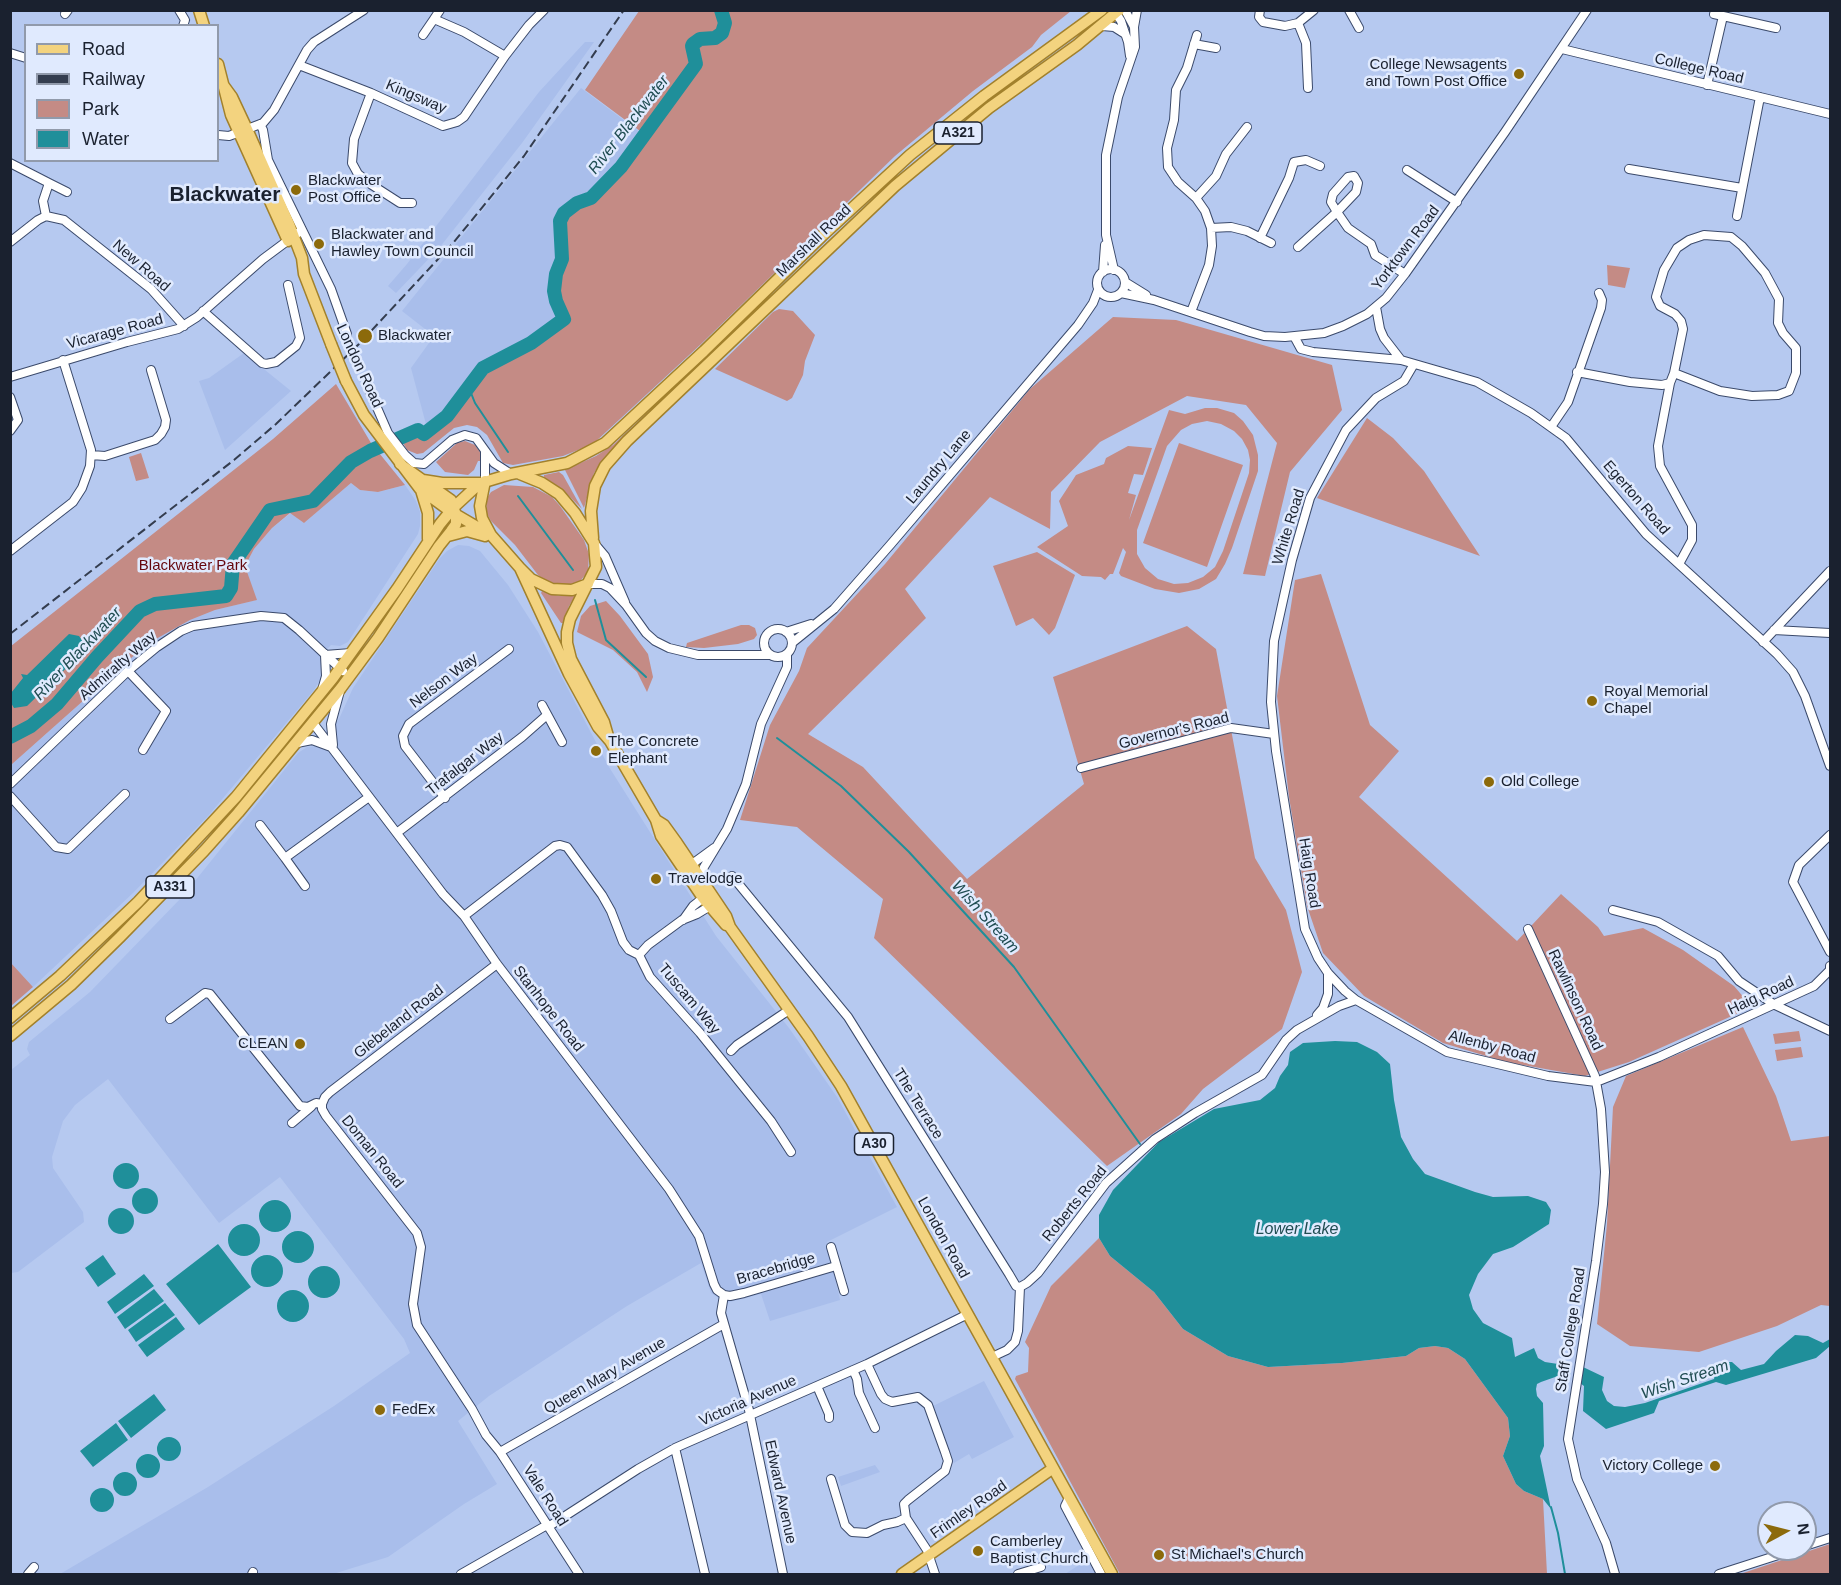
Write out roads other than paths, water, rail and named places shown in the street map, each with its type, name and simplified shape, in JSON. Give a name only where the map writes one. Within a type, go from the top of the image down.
[{"type":"main road","name":"Marshall Road","points":[[483,482],[567,463],[605,444],[910,155],[984,96],[1102,10]]},
{"type":"main road","name":"Marshall Road","points":[[588,584],[596,567],[592,504],[595,486],[605,466],[620,448],[895,186],[989,108],[1102,26],[1119,11]]},
{"type":"main road","name":"London Road","points":[[219,68],[224,86],[232,97],[243,131],[294,235]]},
{"type":"main road","name":"London Road","points":[[243,131],[265,161],[294,235],[302,258],[304,274],[331,344],[346,381],[364,415],[383,434],[392,454],[402,459],[422,485],[454,511],[494,538]]},
{"type":"main road","points":[[514,474],[542,483],[559,494],[593,540]]},
{"type":"main road","points":[[427,543],[429,519],[422,485],[483,482],[480,509],[483,522],[494,538],[531,579],[552,589],[567,591],[588,584]]},
{"type":"main road","name":"A331","points":[[10,1018],[92,946],[167,872],[236,797],[351,654],[427,543],[483,482]]},
{"type":"main road","points":[[447,537],[456,524],[454,511]]},
{"type":"main road","points":[[447,537],[467,531],[494,538]]},
{"type":"main road","name":"A331","points":[[10,1036],[71,985],[149,909],[225,828],[341,688],[447,537]]},
{"type":"main road","name":"London Road","points":[[520,568],[574,682],[598,727],[609,741],[656,820],[661,836],[688,868],[722,922],[730,927],[826,1062],[850,1101],[1112,1575]]},
{"type":"main road","name":"London Road","points":[[588,584],[569,622],[567,643],[571,659],[604,722],[609,741]]},
{"type":"main road","points":[[305,713],[313,723]]},
{"type":"main road","name":"London Road","points":[[688,868],[703,882],[710,900]]},
{"type":"main road","name":"Frimley Road","points":[[902,1575],[1052,1469]]},
{"type":"street","points":[[179,10],[184,23]]},
{"type":"street","points":[[219,135],[229,136],[260,124],[274,110],[314,42],[364,10]]},
{"type":"street","points":[[423,35],[440,10]]},
{"type":"street","name":"Kingsway","points":[[299,65],[371,93],[443,126],[457,122],[464,117],[505,56],[544,10]]},
{"type":"street","points":[[1103,272],[1114,270],[1121,274],[1125,282],[1120,293],[1110,297],[1103,295],[1098,290],[1098,278],[1103,272],[1106,235],[1107,155],[1115,107],[1135,46],[1134,27],[1137,10]]},
{"type":"street","points":[[1260,10],[1258,17],[1263,22],[1285,26],[1298,23],[1314,10]]},
{"type":"street","points":[[1350,10],[1359,28]]},
{"type":"street","name":"Yorktown Road","points":[[1120,293],[1154,300],[1257,334],[1294,338],[1312,336],[1343,327],[1376,307],[1405,274],[1457,202],[1587,10]]},
{"type":"street","points":[[1119,11],[1134,27]]},
{"type":"street","points":[[1119,11],[1129,47],[1130,60]]},
{"type":"street","points":[[1714,14],[1776,28]]},
{"type":"street","points":[[1707,85],[1723,16]]},
{"type":"street","points":[[434,19],[464,32],[505,56]]},
{"type":"street","points":[[1298,23],[1306,43],[1308,88]]},
{"type":"street","points":[[1102,26],[1114,27],[1125,34]]},
{"type":"street","points":[[1191,312],[1209,266],[1212,246],[1211,228],[1205,211],[1196,198],[1178,182],[1168,167],[1167,148],[1174,120],[1176,90],[1187,68],[1195,40],[1216,48]]},
{"type":"street","name":"College Road","points":[[1562,49],[1830,114]]},
{"type":"street","points":[[371,93],[354,139],[352,163],[358,174],[372,185],[400,203],[412,202]]},
{"type":"street","points":[[1737,216],[1760,97]]},
{"type":"street","points":[[260,124],[263,130],[265,161]]},
{"type":"street","points":[[1196,198],[1216,176],[1226,154],[1247,128]]},
{"type":"street","points":[[1260,238],[1289,178],[1294,162],[1306,160],[1320,166]]},
{"type":"street","points":[[10,163],[67,192]]},
{"type":"street","points":[[1629,169],[1742,188]]},
{"type":"street","points":[[1407,170],[1457,202]]},
{"type":"street","points":[[10,242],[46,216],[43,201],[49,183]]},
{"type":"street","points":[[1298,247],[1337,212],[1348,228],[1371,244],[1375,255],[1405,274]]},
{"type":"street","name":"New Road","points":[[46,216],[64,220],[77,229],[151,288],[184,326]]},
{"type":"street","points":[[1211,228],[1231,227],[1247,231],[1271,243]]},
{"type":"street","points":[[294,235],[331,289],[347,334]]},
{"type":"street","name":"Vicarage Road","points":[[10,377],[127,342],[171,332],[184,326],[294,235]]},
{"type":"street","points":[[1106,235],[1114,270]]},
{"type":"street","points":[[1674,372],[1720,391],[1752,396],[1778,395],[1789,392],[1796,373],[1796,348],[1778,323],[1779,299],[1765,273],[1742,246],[1731,237],[1704,235],[1689,240],[1677,248],[1664,270],[1656,297],[1660,306],[1675,314],[1681,321],[1683,329],[1658,446],[1660,466],[1692,525],[1692,540],[1679,564]]},
{"type":"street","name":"Yorktown Road","points":[[1125,282],[1154,300]]},
{"type":"street","points":[[203,311],[262,363],[276,362],[296,346],[300,338],[288,285]]},
{"type":"street","name":"Laundry Lane","points":[[792,643],[834,609],[869,569],[1078,325],[1093,303],[1098,290]]},
{"type":"street","points":[[1551,427],[1568,402],[1601,308],[1602,300],[1599,293]]},
{"type":"street","name":"Laundry Lane","points":[[1078,325],[1110,297]]},
{"type":"street","points":[[1376,307],[1384,338],[1401,360]]},
{"type":"street","name":"Egerton Road","points":[[1294,338],[1301,349],[1313,352],[1401,360],[1477,382],[1500,394],[1566,438],[1646,534],[1778,654],[1793,672],[1828,753],[1830,766]]},
{"type":"street","points":[[10,551],[77,497],[86,481],[91,455],[63,360]]},
{"type":"street","name":"White Road","points":[[1274,734],[1271,702],[1274,641],[1292,560],[1310,498],[1346,430],[1376,398],[1404,381],[1414,364]]},
{"type":"street","points":[[91,455],[105,456],[155,440],[161,434],[166,420],[151,370]]},
{"type":"street","points":[[1577,372],[1630,382],[1662,385],[1670,383]]},
{"type":"street","points":[[368,387],[383,434],[402,459],[424,464],[452,440],[465,435],[476,438],[497,466],[514,474]]},
{"type":"street","points":[[10,397],[18,420],[10,431]]},
{"type":"street","points":[[483,482],[484,450]]},
{"type":"street","points":[[593,540],[609,564],[626,605]]},
{"type":"street","points":[[1763,642],[1830,571]]},
{"type":"street","points":[[588,584],[606,586],[626,605],[646,633],[662,644],[682,652],[778,657],[787,654]]},
{"type":"street","name":"Admiralty Way","points":[[10,784],[128,671],[157,647],[187,628],[261,616],[284,618],[349,677]]},
{"type":"street","name":"Laundry Lane","points":[[786,632],[817,622]]},
{"type":"street","points":[[703,882],[704,867],[736,811],[746,784],[761,724],[787,667],[787,654],[792,643],[786,632],[779,629],[771,631],[765,637],[764,644],[769,655]]},
{"type":"street","points":[[1774,630],[1830,633]]},
{"type":"street","points":[[722,655],[750,650],[764,644]]},
{"type":"street","name":"Nelson Way","points":[[445,798],[405,746],[402,736],[409,724],[509,650]]},
{"type":"street","points":[[321,692],[326,676],[325,655],[351,654]]},
{"type":"street","points":[[128,671],[166,711],[143,750]]},
{"type":"street","points":[[297,743],[312,740],[334,749],[331,723],[341,688]]},
{"type":"street","points":[[542,705],[562,742]]},
{"type":"street","name":"Trafalgar Way","points":[[398,832],[445,798],[547,715]]},
{"type":"street","name":"Stanhope Road","points":[[313,723],[443,894],[464,916],[496,964],[669,1189],[699,1236],[714,1284],[717,1290],[724,1295]]},
{"type":"street","name":"Governor's Road","points":[[1081,768],[1231,728],[1274,734]]},
{"type":"street","name":"Haig Road","points":[[1274,734],[1305,929],[1318,958],[1328,973],[1356,1000]]},
{"type":"street","points":[[10,796],[56,847],[68,849],[125,794]]},
{"type":"street","points":[[285,858],[369,797]]},
{"type":"street","points":[[260,825],[305,886]]},
{"type":"street","points":[[1830,835],[1799,866],[1793,882],[1830,952]]},
{"type":"street","name":"Tuscam Way","points":[[464,916],[555,846],[564,846],[572,852],[602,895],[611,910],[623,942],[629,950],[639,955],[650,977],[758,1105],[791,1152]]},
{"type":"street","points":[[688,868],[717,846]]},
{"type":"street","name":"The Terrace","points":[[732,876],[848,1017],[1016,1286],[1020,1287]]},
{"type":"street","points":[[639,955],[648,945],[682,920],[693,906],[710,900]]},
{"type":"street","points":[[1613,910],[1658,921],[1718,956],[1739,981],[1775,1005],[1830,1031]]},
{"type":"street","name":"Rawlinson Road","points":[[1528,929],[1596,1082]]},
{"type":"street","name":"Glebeland Road","points":[[322,1104],[330,1092],[496,964]]},
{"type":"street","name":"Haig Road","points":[[1596,1082],[1659,1057],[1775,1005],[1814,986],[1830,969]]},
{"type":"street","points":[[1313,1020],[1323,1008],[1328,994],[1328,973]]},
{"type":"street","points":[[170,1019],[205,993],[210,993],[300,1106],[311,1107]]},
{"type":"street","points":[[1313,1020],[1356,1000]]},
{"type":"street","name":"Allenby Road","points":[[1356,1000],[1447,1052],[1548,1076],[1596,1082]]},
{"type":"street","points":[[731,1051],[789,1010]]},
{"type":"street","name":"Roberts Road","points":[[1020,1287],[1027,1284],[1038,1273],[1106,1183],[1155,1139],[1262,1075],[1286,1040],[1313,1020]]},
{"type":"street","name":"Staff College Road","points":[[1596,1082],[1604,1142],[1604,1183],[1596,1261],[1568,1438],[1570,1456],[1577,1479],[1606,1544],[1615,1575]]},
{"type":"street","points":[[292,1123],[316,1103],[322,1104]]},
{"type":"street","name":"Doman Road","points":[[322,1104],[326,1116],[416,1231],[421,1248],[413,1304],[417,1325],[488,1434]]},
{"type":"street","name":"Bracebridge","points":[[831,1247],[844,1292]]},
{"type":"street","name":"Bracebridge","points":[[724,1295],[744,1293],[836,1266]]},
{"type":"street","points":[[992,1357],[1007,1350],[1015,1342],[1018,1331],[1020,1287]]},
{"type":"street","points":[[724,1295],[721,1306],[724,1324],[750,1415]]},
{"type":"street","name":"Victoria Avenue","points":[[462,1574],[548,1526],[675,1448],[867,1364],[968,1314]]},
{"type":"street","name":"Queen Mary Avenue","points":[[499,1450],[724,1324]]},
{"type":"street","points":[[867,1364],[885,1399],[892,1402],[918,1397],[928,1405],[948,1461],[942,1476],[904,1504],[906,1518],[930,1556],[934,1575]]},
{"type":"street","points":[[853,1370],[857,1378],[857,1389],[875,1428]]},
{"type":"street","points":[[817,1386],[829,1418]]},
{"type":"street","name":"Edward Avenue","points":[[750,1415],[783,1575]]},
{"type":"street","name":"Vale Road","points":[[488,1434],[579,1575]]},
{"type":"street","points":[[675,1448],[705,1575]]},
{"type":"street","points":[[831,1479],[845,1526],[852,1532],[867,1533],[906,1518]]},
{"type":"street","points":[[1069,1498],[1065,1506],[1101,1575]]},
{"type":"street","points":[[1719,1575],[1761,1561]]},
{"type":"street","points":[[28,1575],[34,1567]]},
{"type":"street","points":[[1018,1575],[1041,1567]]},
{"type":"water","points":[[69,634],[79,636],[84,643],[84,651],[27,706],[14,708],[11,703],[11,693],[23,678],[21,674],[27,675]]},
{"type":"water","name":"Lower Lake","points":[[1357,1042],[1377,1052],[1390,1064],[1401,1137],[1413,1159],[1425,1174],[1493,1197],[1528,1196],[1546,1202],[1551,1210],[1549,1224],[1513,1247],[1493,1254],[1478,1274],[1469,1295],[1473,1309],[1483,1323],[1512,1338],[1515,1357],[1534,1348],[1538,1358],[1545,1362],[1571,1366],[1570,1376],[1558,1376],[1541,1382],[1537,1384],[1536,1389],[1537,1396],[1543,1403],[1544,1446],[1540,1456],[1551,1509],[1543,1499],[1524,1491],[1516,1484],[1503,1456],[1510,1436],[1508,1418],[1465,1359],[1448,1348],[1435,1346],[1419,1348],[1406,1356],[1342,1363],[1268,1367],[1228,1356],[1183,1329],[1154,1292],[1110,1256],[1099,1238],[1099,1215],[1113,1190],[1159,1142],[1214,1109],[1260,1100],[1275,1088],[1288,1065],[1290,1052],[1303,1043]]},
{"type":"water","points":[[126,1163],[135,1167],[139,1176],[135,1185],[126,1189],[117,1185],[113,1176],[117,1167]]},
{"type":"water","points":[[145,1188],[154,1192],[158,1201],[154,1210],[145,1214],[136,1210],[132,1201],[136,1192]]},
{"type":"water","points":[[275,1200],[286,1205],[291,1216],[286,1227],[275,1232],[264,1227],[259,1216],[264,1205]]},
{"type":"water","points":[[121,1208],[130,1212],[134,1221],[130,1230],[121,1234],[112,1230],[108,1221],[112,1212]]},
{"type":"water","points":[[244,1224],[255,1229],[260,1240],[255,1251],[244,1256],[233,1251],[228,1240],[233,1229]]},
{"type":"water","points":[[298,1231],[309,1236],[314,1247],[309,1258],[298,1263],[287,1258],[282,1247],[287,1236]]},
{"type":"water","points":[[218,1244],[251,1287],[199,1325],[166,1284]]},
{"type":"water","points":[[103,1255],[116,1274],[98,1287],[85,1268]]},
{"type":"water","points":[[267,1255],[278,1260],[283,1271],[278,1282],[267,1287],[256,1282],[251,1271],[256,1260]]},
{"type":"water","points":[[324,1266],[335,1271],[340,1282],[335,1293],[324,1298],[313,1293],[308,1282],[313,1271]]},
{"type":"water","points":[[144,1274],[154,1286],[115,1314],[107,1302]]},
{"type":"water","points":[[154,1289],[164,1301],[125,1329],[117,1317]]},
{"type":"water","points":[[293,1290],[304,1295],[309,1306],[304,1317],[293,1322],[282,1317],[277,1306],[282,1295]]},
{"type":"water","points":[[165,1303],[175,1315],[136,1342],[128,1330]]},
{"type":"water","points":[[176,1317],[185,1329],[147,1357],[138,1345]]},
{"type":"water","points":[[1795,1335],[1808,1336],[1823,1343],[1830,1339],[1830,1346],[1816,1358],[1726,1385],[1716,1382],[1659,1401],[1654,1413],[1606,1429],[1583,1411],[1584,1386],[1580,1383],[1583,1367],[1604,1377],[1602,1390],[1607,1401],[1614,1406],[1625,1407],[1645,1403],[1714,1379],[1716,1369],[1724,1362],[1732,1362],[1741,1370],[1764,1364]]},
{"type":"water","points":[[154,1394],[166,1410],[131,1438],[118,1421]]},
{"type":"water","points":[[116,1423],[128,1440],[93,1467],[80,1451]]},
{"type":"water","points":[[169,1437],[178,1440],[181,1449],[178,1458],[169,1461],[160,1458],[157,1449],[160,1440]]},
{"type":"water","points":[[148,1454],[157,1457],[160,1466],[157,1475],[148,1478],[139,1475],[136,1466],[139,1457]]},
{"type":"water","points":[[125,1472],[134,1475],[137,1484],[134,1493],[125,1496],[116,1493],[113,1484],[116,1475]]},
{"type":"water","points":[[102,1488],[111,1491],[114,1500],[111,1509],[102,1512],[93,1509],[90,1500],[93,1491]]},
{"type":"waterway","name":"River Blackwater","points":[[10,737],[31,726],[57,704],[140,611],[155,604],[226,596],[231,588],[233,564],[270,510],[313,501],[351,462],[418,430],[424,434],[447,416],[483,368],[531,343],[564,319],[554,291],[556,274],[562,259],[560,221],[564,213],[577,203],[591,198],[621,167],[696,64],[693,44],[700,39],[715,38],[722,33],[725,23],[721,10]]},
{"type":"waterway","name":"Wish Stream","points":[[469,388],[475,403],[508,452]]},
{"type":"waterway","name":"Wish Stream","points":[[518,496],[573,570]]},
{"type":"waterway","name":"Wish Stream","points":[[595,600],[606,640],[646,677]]},
{"type":"waterway","name":"Wish Stream","points":[[777,738],[841,786],[909,852],[1014,967],[1140,1144]]},
{"type":"waterway","points":[[1551,1507],[1565,1574]]},
{"type":"railway","points":[[10,634],[234,460],[276,424],[359,344],[454,242],[524,156],[624,10]]},
{"type":"place","name":"College Newsagents and Town Post Office","points":[[1519,74]]},
{"type":"place","name":"Blackwater Post Office","points":[[296,190]]},
{"type":"place","name":"Blackwater and Hawley Town Council","points":[[319,244]]},
{"type":"place","name":"Blackwater","points":[[365,336]]},
{"type":"place","name":"Royal Memorial Chapel","points":[[1592,701]]},
{"type":"place","name":"The Concrete Elephant","points":[[596,751]]},
{"type":"place","name":"Old College","points":[[1489,782]]},
{"type":"place","name":"Travelodge","points":[[656,879]]},
{"type":"place","name":"CLEAN","points":[[300,1044]]},
{"type":"place","name":"FedEx","points":[[380,1410]]},
{"type":"place","name":"Victory College","points":[[1715,1466]]},
{"type":"place","name":"Camberley Baptist Church","points":[[978,1551]]},
{"type":"place","name":"St Michael's Church","points":[[1159,1555]]},
{"type":"district","name":"Blackwater","points":[[225,195]]},
{"type":"park label","name":"Blackwater Park","points":[[193,566]]}]
